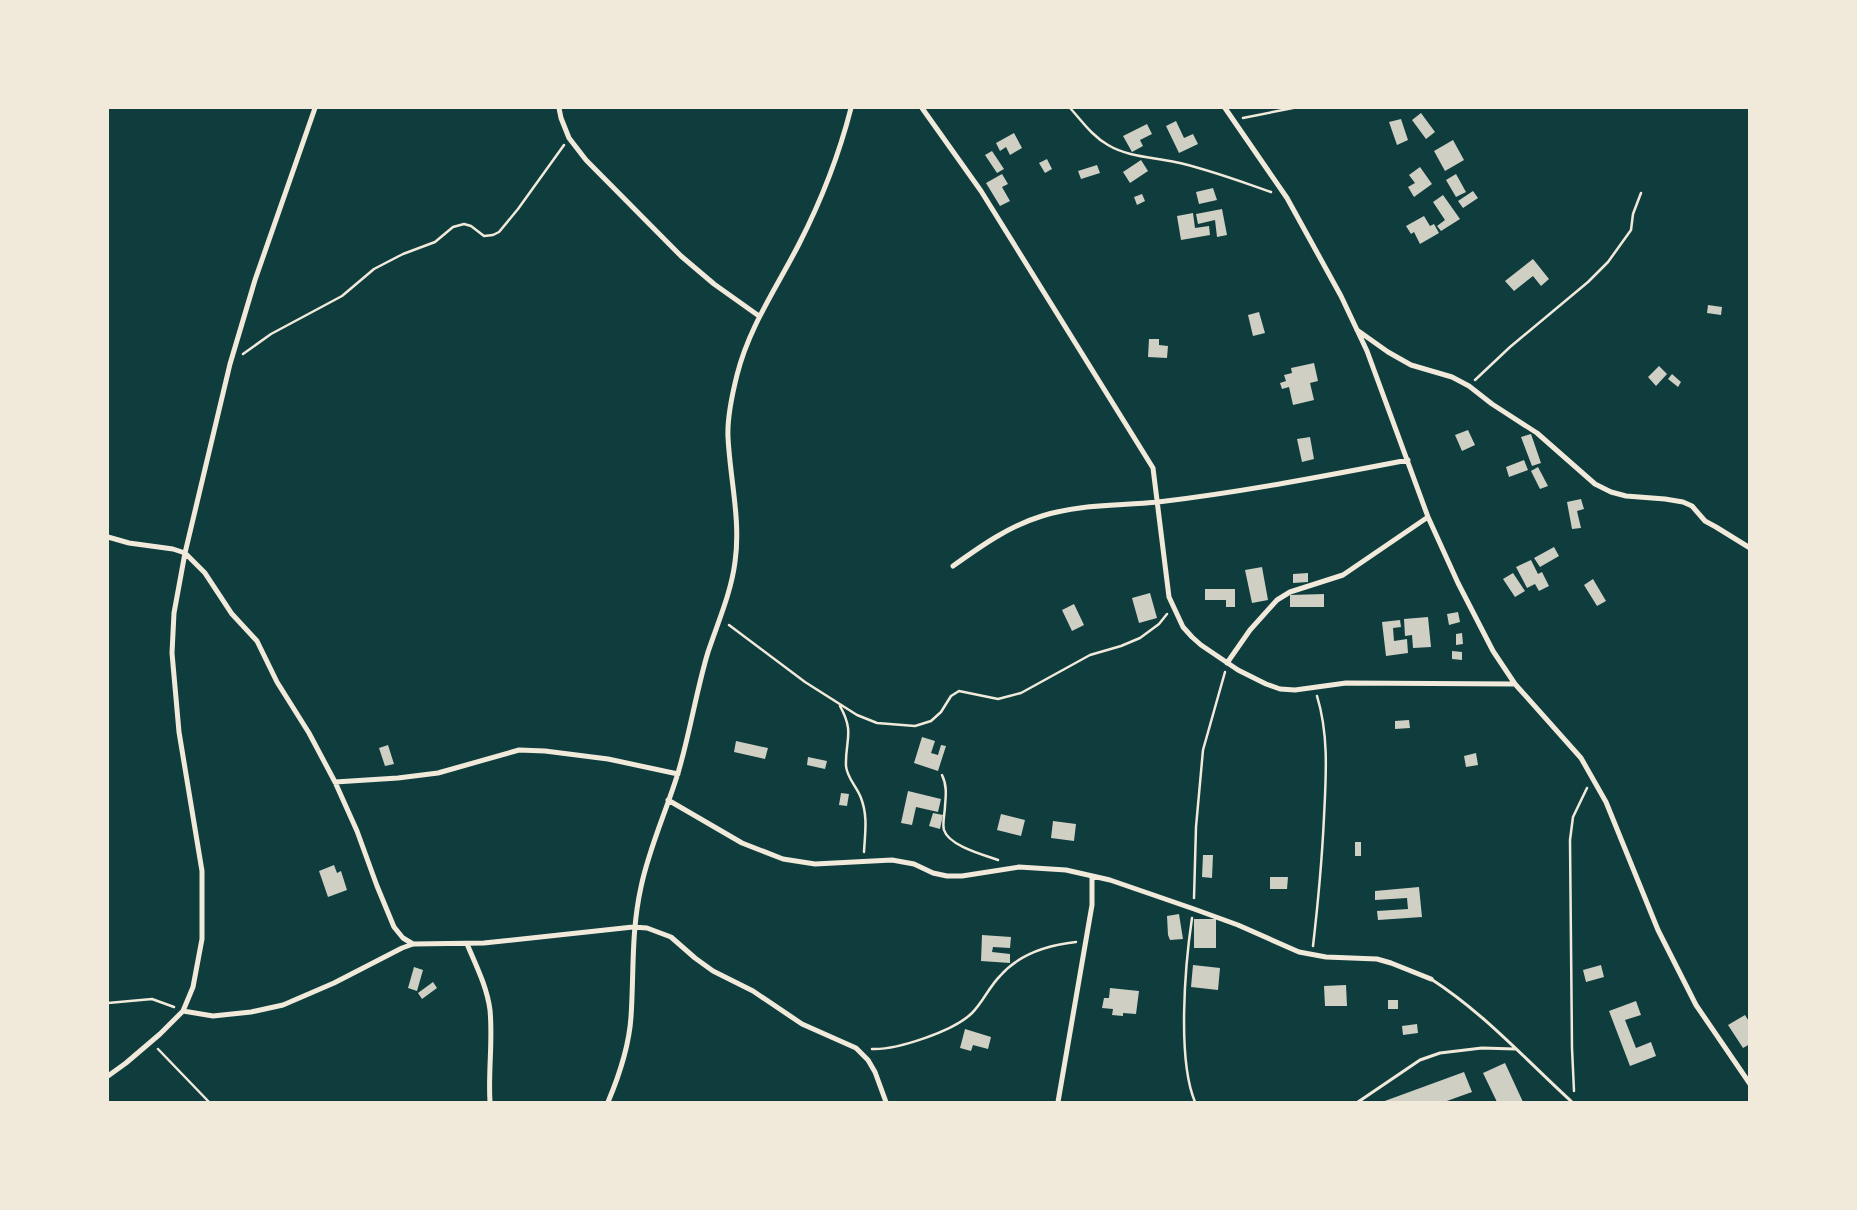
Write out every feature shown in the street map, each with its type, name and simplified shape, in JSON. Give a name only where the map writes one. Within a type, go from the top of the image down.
[{"type":"street","points":[[108,1076],[151,1042],[183,1011],[193,987],[202,939],[202,871],[179,732],[172,653],[174,613],[230,364],[254,280],[316,108]]},
{"type":"street","points":[[559,108],[569,138],[586,160],[681,256],[714,284],[759,316]]},
{"type":"street","points":[[608,1102],[615,1087],[631,1018],[633,927],[641,887],[649,856],[678,774],[701,678],[729,592],[735,561],[736,513],[728,437],[730,408],[737,374],[759,316],[799,243],[824,190],[851,108]]},
{"type":"street","points":[[922,108],[981,191],[1153,468],[1167,586],[1172,607],[1183,627],[1192,637],[1228,663],[1266,684],[1280,689],[1295,690],[1346,683],[1515,684]]},
{"type":"street","points":[[1225,108],[1287,198],[1341,296],[1367,351],[1428,517],[1493,651],[1515,684],[1581,758],[1606,802],[1658,930],[1696,1005],[1750,1084]]},
{"type":"street","points":[[1357,330],[1388,352],[1411,365],[1452,378],[1469,386],[1492,404],[1537,433],[1595,484],[1611,492],[1626,496],[1683,502],[1692,506],[1705,521],[1750,548]]},
{"type":"street","points":[[953,566],[989,540],[1041,516],[1066,510],[1158,502],[1291,483],[1408,460]]},
{"type":"street","points":[[1228,663],[1250,630],[1277,600],[1290,592],[1343,575],[1428,517]]},
{"type":"street","points":[[108,537],[129,543],[173,549],[186,553],[205,574],[232,614],[256,641],[277,682],[309,733],[358,831],[377,886],[394,927],[403,938],[413,944]]},
{"type":"street","points":[[334,782],[398,778],[438,773],[519,750],[545,750],[600,758],[678,774]]},
{"type":"street","points":[[668,800],[742,843],[783,859],[815,864],[892,860],[914,864],[933,873],[947,876],[962,876],[1019,867],[1066,870],[1110,880],[1194,909],[1238,925],[1289,948],[1312,955],[1377,959],[1431,979]]},
{"type":"street","points":[[1058,1102],[1092,905],[1092,876]]},
{"type":"street","points":[[183,1011],[213,1016],[251,1012],[283,1005],[334,983],[413,944],[467,944],[633,927],[647,928],[671,937],[695,958],[714,971],[753,991],[802,1024],[856,1048],[872,1066],[880,1082],[886,1102]]},
{"type":"street","points":[[467,944],[479,972],[490,1008],[490,1102]]},
{"type":"lane","points":[[1431,979],[1453,993],[1572,1102]]},
{"type":"lane","points":[[1358,1102],[1420,1060],[1440,1053],[1482,1048],[1516,1049]]},
{"type":"path","points":[[1070,108],[1094,136],[1109,146],[1130,154],[1174,161],[1214,172],[1287,198]]},
{"type":"path","points":[[1234,121],[1252,115],[1293,108]]},
{"type":"path","points":[[230,364],[272,334],[342,296],[374,269],[403,254],[434,242],[453,227],[464,224],[471,226],[484,236],[493,236],[500,232],[569,138]]},
{"type":"path","points":[[1469,386],[1510,347],[1588,282],[1608,262],[1631,230],[1633,214],[1641,192]]},
{"type":"path","points":[[720,618],[805,682],[857,715],[877,723],[915,726],[931,721],[941,712],[951,696],[959,691],[998,699],[1021,693],[1090,655],[1140,638],[1159,624],[1172,607]]},
{"type":"path","points":[[1195,1102],[1186,1065],[1185,1033],[1186,962],[1194,909],[1196,827],[1203,750],[1228,663]]},
{"type":"path","points":[[1312,955],[1320,880],[1326,774],[1323,715],[1314,687]]},
{"type":"path","points":[[839,704],[849,727],[846,767],[861,798],[866,819],[863,861]]},
{"type":"path","points":[[942,775],[945,782],[946,795],[944,831],[950,839],[956,844],[1019,867]]},
{"type":"path","points":[[1575,1093],[1572,1048],[1570,840],[1576,808],[1593,779]]},
{"type":"path","points":[[856,1048],[880,1049],[902,1046],[952,1026],[971,1014],[1000,975],[1011,966],[1043,948],[1086,941]]},
{"type":"path","points":[[108,1003],[152,999],[183,1011]]},
{"type":"path","points":[[151,1042],[209,1102]]},
{"type":"building","points":[[1421,113],[1435,132],[1426,139],[1412,120]]},
{"type":"building","points":[[1401,119],[1408,140],[1397,145],[1389,122]]},
{"type":"building","points":[[1176,121],[1184,138],[1193,134],[1198,144],[1179,153],[1166,126]]},
{"type":"building","points":[[1147,124],[1152,134],[1140,140],[1143,146],[1132,152],[1123,136]]},
{"type":"building","points":[[1014,133],[1022,148],[1010,155],[1006,147],[1000,151],[996,143]]},
{"type":"building","points":[[1453,140],[1464,160],[1445,171],[1434,151]]},
{"type":"building","points":[[992,151],[1004,169],[997,173],[985,155]]},
{"type":"building","points":[[1047,159],[1052,169],[1045,173],[1039,163]]},
{"type":"building","points":[[1141,160],[1148,171],[1130,183],[1123,172]]},
{"type":"building","points":[[1097,165],[1100,173],[1081,179],[1078,171]]},
{"type":"building","points":[[1420,167],[1432,184],[1414,197],[1408,187],[1415,183],[1409,175]]},
{"type":"building","points":[[1002,174],[1008,184],[1002,187],[1010,201],[1000,206],[986,183]]},
{"type":"building","points":[[1456,174],[1466,192],[1456,197],[1446,180]]},
{"type":"building","points":[[1213,188],[1217,200],[1199,204],[1196,192]]},
{"type":"building","points":[[1473,191],[1478,198],[1463,208],[1458,201]]},
{"type":"building","points":[[1142,194],[1145,201],[1137,205],[1134,197]]},
{"type":"building","points":[[1443,195],[1460,219],[1441,231],[1437,226],[1445,220],[1433,202]]},
{"type":"building","points":[[1222,209],[1227,235],[1217,237],[1215,220],[1198,224],[1196,214]]},
{"type":"building","points":[[1193,213],[1195,228],[1209,226],[1210,235],[1181,240],[1177,216]]},
{"type":"building","points":[[1424,216],[1430,226],[1434,224],[1439,233],[1420,244],[1414,232],[1411,234],[1406,226]]},
{"type":"building","points":[[1533,259],[1549,279],[1541,286],[1533,276],[1514,291],[1505,281]]},
{"type":"building","points":[[1708,305],[1722,307],[1721,315],[1707,313]]},
{"type":"building","points":[[1259,312],[1265,333],[1253,336],[1248,315]]},
{"type":"building","points":[[1149,339],[1159,339],[1159,345],[1168,346],[1167,358],[1148,357]]},
{"type":"building","points":[[1314,363],[1318,381],[1310,383],[1314,400],[1293,405],[1289,387],[1282,389],[1280,383],[1286,381],[1284,375],[1292,373],[1291,368]]},
{"type":"building","points":[[1659,366],[1667,374],[1656,386],[1648,377]]},
{"type":"building","points":[[1672,374],[1681,382],[1678,387],[1668,379]]},
{"type":"building","points":[[1468,430],[1475,445],[1462,451],[1455,435]]},
{"type":"building","points":[[1531,434],[1541,463],[1532,466],[1521,437]]},
{"type":"building","points":[[1310,437],[1314,459],[1302,462],[1297,439]]},
{"type":"building","points":[[1524,460],[1528,470],[1509,477],[1506,467]]},
{"type":"building","points":[[1538,467],[1548,486],[1540,489],[1531,471]]},
{"type":"building","points":[[1581,499],[1584,509],[1577,511],[1581,528],[1572,529],[1567,502]]},
{"type":"building","points":[[1554,547],[1559,556],[1540,567],[1534,558]]},
{"type":"building","points":[[1531,560],[1538,574],[1542,572],[1549,586],[1539,591],[1535,584],[1527,588],[1516,567]]},
{"type":"building","points":[[1262,567],[1268,600],[1252,603],[1245,570]]},
{"type":"building","points":[[1308,573],[1308,582],[1293,583],[1293,574]]},
{"type":"building","points":[[1513,573],[1525,591],[1515,597],[1503,579]]},
{"type":"building","points":[[1593,579],[1606,601],[1597,606],[1584,585]]},
{"type":"building","points":[[1205,589],[1235,589],[1235,607],[1226,607],[1226,600],[1205,600]]},
{"type":"building","points":[[1150,593],[1157,618],[1139,623],[1132,598]]},
{"type":"building","points":[[1324,594],[1324,607],[1290,607],[1290,595]]},
{"type":"building","points":[[1074,604],[1084,625],[1072,631],[1062,610]]},
{"type":"building","points":[[1458,612],[1460,622],[1449,625],[1447,614]]},
{"type":"building","points":[[1428,617],[1431,647],[1413,648],[1412,635],[1405,636],[1404,619]]},
{"type":"building","points":[[1400,620],[1401,627],[1393,628],[1394,641],[1407,639],[1408,653],[1386,656],[1382,622]]},
{"type":"building","points":[[1462,633],[1463,644],[1456,645],[1456,634]]},
{"type":"building","points":[[1452,651],[1462,652],[1462,660],[1452,659]]},
{"type":"building","points":[[1409,720],[1410,728],[1395,729],[1395,721]]},
{"type":"building","points":[[922,737],[935,741],[931,753],[938,755],[941,745],[946,746],[938,771],[914,763]]},
{"type":"building","points":[[736,741],[768,748],[765,759],[734,752]]},
{"type":"building","points":[[388,745],[394,764],[385,766],[379,748]]},
{"type":"building","points":[[1476,753],[1478,765],[1466,767],[1464,756]]},
{"type":"building","points":[[808,757],[827,761],[825,769],[807,765]]},
{"type":"building","points":[[908,791],[941,799],[938,812],[916,807],[912,825],[901,823]]},
{"type":"building","points":[[841,793],[849,794],[847,806],[839,805]]},
{"type":"building","points":[[933,813],[943,815],[940,829],[929,826]]},
{"type":"building","points":[[1001,814],[1025,820],[1021,836],[997,830]]},
{"type":"building","points":[[1053,821],[1076,824],[1074,841],[1051,838]]},
{"type":"building","points":[[1355,842],[1361,842],[1361,856],[1355,856]]},
{"type":"building","points":[[1203,855],[1213,855],[1212,878],[1202,877]]},
{"type":"building","points":[[334,865],[337,873],[341,871],[347,890],[328,897],[319,871]]},
{"type":"building","points":[[1270,877],[1288,877],[1287,889],[1270,889]]},
{"type":"building","points":[[1419,887],[1422,917],[1378,920],[1377,911],[1408,909],[1407,898],[1375,900],[1375,891]]},
{"type":"building","points":[[1179,914],[1183,939],[1170,940],[1167,916]]},
{"type":"building","points":[[1194,919],[1216,919],[1216,948],[1194,948]]},
{"type":"building","points":[[982,935],[1011,937],[1010,948],[993,947],[992,952],[1010,954],[1010,963],[981,961]]},
{"type":"building","points":[[1193,965],[1220,968],[1218,990],[1191,987]]},
{"type":"building","points":[[1601,965],[1604,977],[1586,982],[1583,970]]},
{"type":"building","points":[[414,967],[423,970],[417,991],[408,988]]},
{"type":"building","points":[[433,982],[437,988],[422,999],[418,993]]},
{"type":"building","points":[[1346,985],[1347,1006],[1325,1006],[1324,986]]},
{"type":"building","points":[[1110,988],[1139,991],[1136,1014],[1123,1013],[1123,1016],[1112,1015],[1113,1009],[1102,1008],[1104,998],[1109,998]]},
{"type":"building","points":[[1388,1000],[1398,1000],[1398,1009],[1388,1009]]},
{"type":"building","points":[[1636,1001],[1641,1015],[1625,1020],[1636,1048],[1651,1042],[1656,1056],[1630,1066],[1609,1011]]},
{"type":"building","points":[[1745,1015],[1750,1023],[1750,1044],[1743,1048],[1728,1025]]},
{"type":"building","points":[[1417,1024],[1418,1033],[1403,1035],[1402,1026]]},
{"type":"building","points":[[965,1029],[991,1037],[988,1049],[973,1045],[971,1051],[960,1048]]},
{"type":"building","points":[[1505,1063],[1523,1102],[1497,1102],[1483,1073]]},
{"type":"building","points":[[1464,1072],[1472,1092],[1444,1102],[1382,1102]]}]
